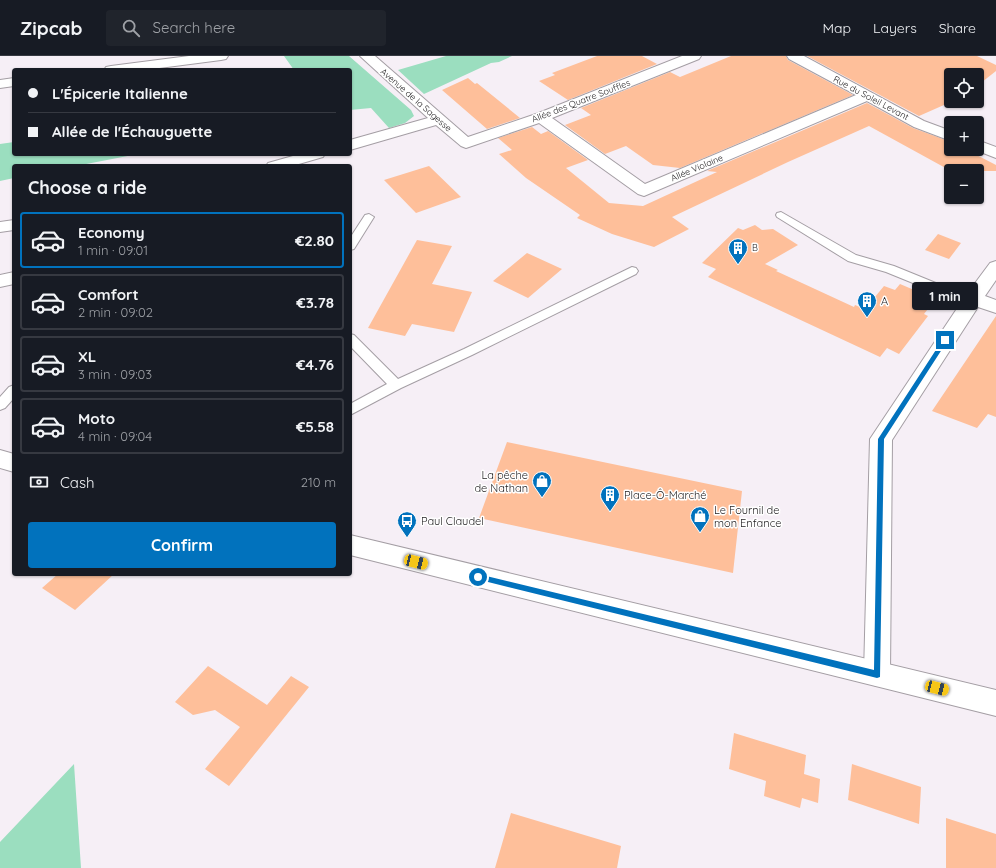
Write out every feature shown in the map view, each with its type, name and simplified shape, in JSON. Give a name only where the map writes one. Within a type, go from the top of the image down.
[{"type":"street","points":[[127,68],[221,56]]},
{"type":"street","name":"Avenue de la Sagesse","points":[[367,56],[466,143]]},
{"type":"street","name":"Allée des Quatre Souffles","points":[[466,143],[541,117],[694,56]]},
{"type":"street","name":"Rue du Soleil Levant","points":[[794,56],[919,124],[944,133]]},
{"type":"street","points":[[0,84],[12,82]]},
{"type":"street","name":"Allée Violaine","points":[[541,117],[644,191],[867,96]]},
{"type":"street","points":[[352,144],[439,120]]},
{"type":"street","points":[[984,148],[996,153]]},
{"type":"street","points":[[281,164],[310,156]]},
{"type":"street","points":[[0,227],[12,224]]},
{"type":"street","points":[[877,674],[881,439],[972,300],[996,267]]},
{"type":"street","points":[[0,280],[12,278]]},
{"type":"street","points":[[972,300],[996,307]]},
{"type":"street","points":[[0,459],[12,462]]},
{"type":"street","points":[[352,545],[996,703]]},
{"type":"lane","points":[[781,215],[852,258],[890,269],[972,300]]},
{"type":"lane","points":[[352,244],[369,217]]},
{"type":"lane","points":[[352,409],[396,385],[468,352],[632,271]]},
{"type":"lane","points":[[352,340],[396,385]]},
{"type":"lane","points":[[0,405],[12,392]]},
{"type":"green space","points":[[284,56],[349,56],[411,110],[414,116],[405,123],[389,128],[371,108],[352,110],[352,68],[293,68]]},
{"type":"green space","points":[[446,56],[512,56],[499,62],[491,63],[424,94],[398,70]]},
{"type":"green space","points":[[12,142],[12,156],[128,156],[86,164],[12,164],[12,178],[0,181],[0,144]]},
{"type":"green space","points":[[74,764],[81,868],[0,868],[0,842]]},
{"type":"building","points":[[597,56],[642,56],[657,64],[568,100],[539,81],[555,75],[552,73]]},
{"type":"building","points":[[731,56],[786,56],[788,60],[853,95],[680,168],[653,165],[626,146],[605,154],[565,125],[591,115],[581,108],[670,72],[680,77]]},
{"type":"building","points":[[807,56],[977,56],[996,65],[996,71],[984,80],[984,68],[944,68],[944,105],[919,116]]},
{"type":"building","points":[[468,78],[475,84],[477,83],[520,118],[487,129],[442,90]]},
{"type":"building","points":[[867,103],[913,128],[944,139],[944,156],[979,156],[996,165],[996,171],[984,171],[984,164],[944,164],[944,167],[869,126],[788,162],[672,217],[689,229],[654,247],[612,234],[577,218],[580,215],[526,178],[499,154],[512,150],[498,138],[532,127],[541,134],[548,131],[588,160],[566,168],[609,203],[643,206],[717,172],[707,171]]},
{"type":"building","points":[[429,166],[461,197],[416,213],[384,180]]},
{"type":"building","points":[[755,225],[762,230],[773,229],[798,245],[765,264],[778,270],[776,271],[854,307],[855,305],[865,309],[884,286],[895,290],[900,284],[933,298],[928,304],[931,305],[924,314],[928,316],[899,354],[887,348],[880,357],[708,277],[716,269],[702,263],[738,228],[743,230]]},
{"type":"building","points":[[938,234],[961,243],[949,259],[925,250]]},
{"type":"building","points":[[417,240],[452,246],[432,284],[472,292],[454,332],[412,324],[405,336],[368,328]]},
{"type":"building","points":[[527,253],[562,269],[528,298],[493,281]]},
{"type":"building","points":[[996,316],[996,417],[988,414],[977,428],[932,411]]},
{"type":"building","name":"Place-Ô-Marché","points":[[507,442],[742,491],[733,573],[479,518]]},
{"type":"building","points":[[56,576],[112,576],[75,610],[42,588]]},
{"type":"building","points":[[208,666],[267,705],[291,676],[309,687],[229,786],[205,769],[240,727],[215,710],[193,715],[175,702]]},
{"type":"building","points":[[734,733],[806,755],[804,774],[820,779],[818,803],[802,798],[800,808],[764,796],[766,781],[729,769]]},
{"type":"building","points":[[852,764],[921,787],[919,824],[848,800]]},
{"type":"building","points":[[511,813],[621,846],[617,868],[495,868]]},
{"type":"building","points":[[946,818],[996,834],[996,868],[946,868]]},
{"type":"place","name":"B","points":[[738,265]]},
{"type":"place","name":"A","points":[[867,318]]},
{"type":"place","name":"La pêche de Nathan","points":[[542,498]]},
{"type":"place","name":"Place-Ô-Marché","points":[[610,512]]},
{"type":"place","name":"Le Fournil de mon Enfance","points":[[700,533]]},
{"type":"place","name":"Paul Claudel","points":[[407,538]]},
{"type":"route","points":[[478,577],[877,674],[881,439],[945,340]]}]
